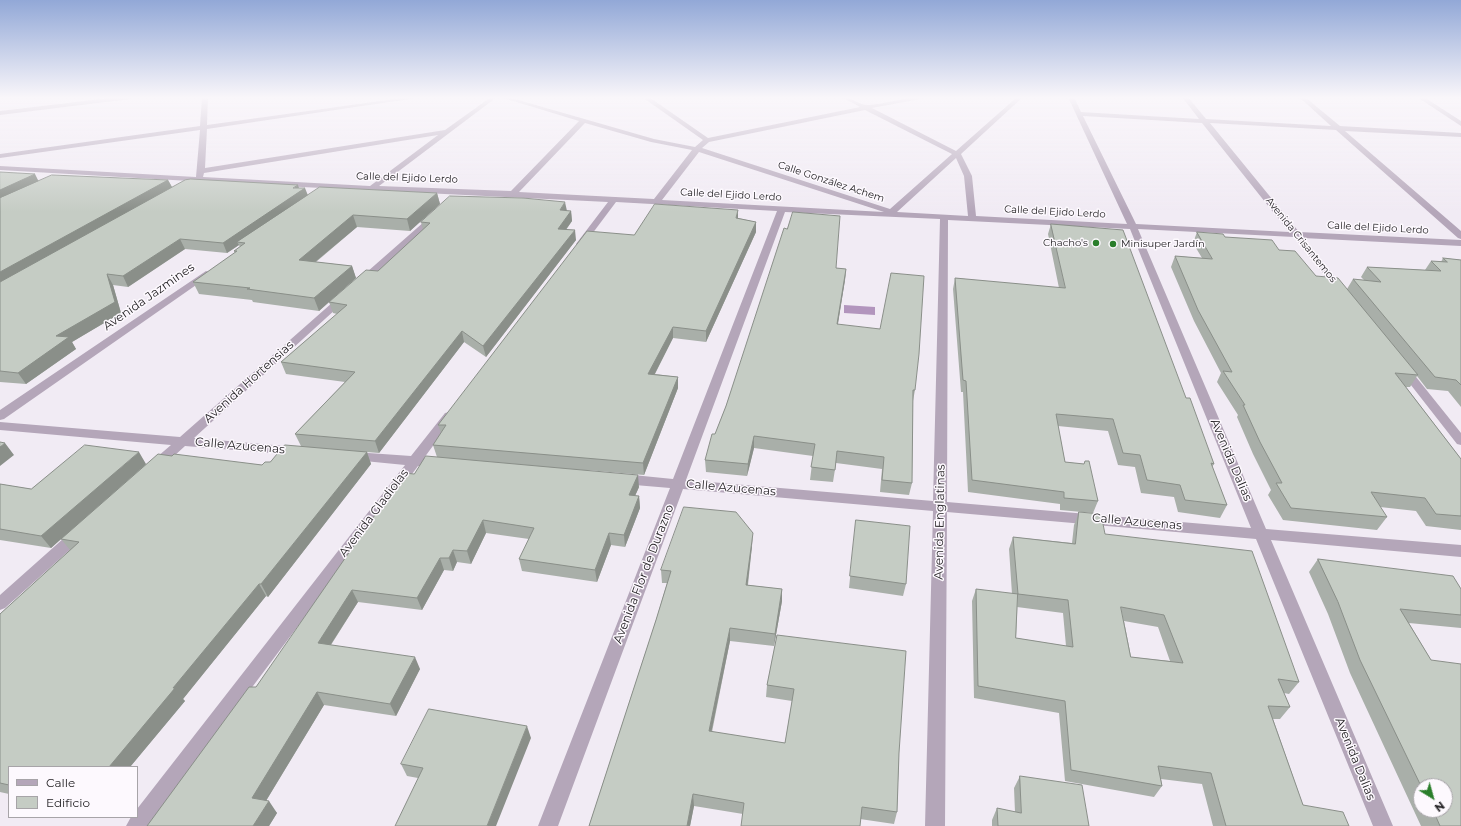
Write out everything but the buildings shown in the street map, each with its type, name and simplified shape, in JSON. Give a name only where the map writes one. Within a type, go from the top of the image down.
[{"type":"street","points":[[0,156],[144,136]]},
{"type":"street","points":[[200,175],[203,136]]},
{"type":"street","points":[[185,187],[200,175],[427,136]]},
{"type":"street","points":[[372,188],[442,136]]},
{"type":"street","points":[[513,194],[569,136]]},
{"type":"street","name":"Calle González Achem","points":[[635,136],[653,141],[697,149],[896,214]]},
{"type":"street","points":[[701,136],[707,140]]},
{"type":"street","points":[[656,202],[697,149],[707,140],[728,136]]},
{"type":"street","points":[[921,136],[957,154],[964,162],[969,181],[972,219]]},
{"type":"street","points":[[896,214],[977,136]]},
{"type":"street","name":"Avenida Dalias","points":[[1089,136],[1133,227],[1262,532],[1383,826]]},
{"type":"street","name":"Avenida Crisantemos","points":[[1217,136],[1346,297]]},
{"type":"street","points":[[1347,136],[1461,236]]},
{"type":"street","name":"Calle del Ejido Lerdo","points":[[0,168],[73,172],[200,175],[332,186],[462,191],[972,219],[1461,243]]},
{"type":"street","points":[[60,178],[73,172]]},
{"type":"street","points":[[319,196],[332,186]]},
{"type":"street","name":"Avenida Hortensias","points":[[147,473],[462,191]]},
{"type":"street","points":[[570,256],[613,200]]},
{"type":"street","name":"Avenida Flor de Durazno","points":[[548,826],[782,209]]},
{"type":"street","name":"Avenida Englatinas","points":[[935,826],[944,217]]},
{"type":"street","name":"Avenida Jazmines","points":[[0,416],[215,268]]},
{"type":"street","points":[[1396,360],[1461,441]]},
{"type":"street","name":"Avenida Gladiolas","points":[[136,826],[457,405]]},
{"type":"street","name":"Calle Azucenas","points":[[0,426],[306,452]]},
{"type":"street","points":[[345,455],[453,464]]},
{"type":"street","name":"Calle Azucenas","points":[[608,477],[1262,532],[1461,551]]},
{"type":"street","points":[[0,604],[88,525]]},
{"type":"shaded area","points":[[844,305],[875,307],[875,315],[844,313]]},
{"type":"place","name":"Chacho's","points":[[1096,243]]},
{"type":"place","name":"Minisuper Jardín","points":[[1113,244]]}]
